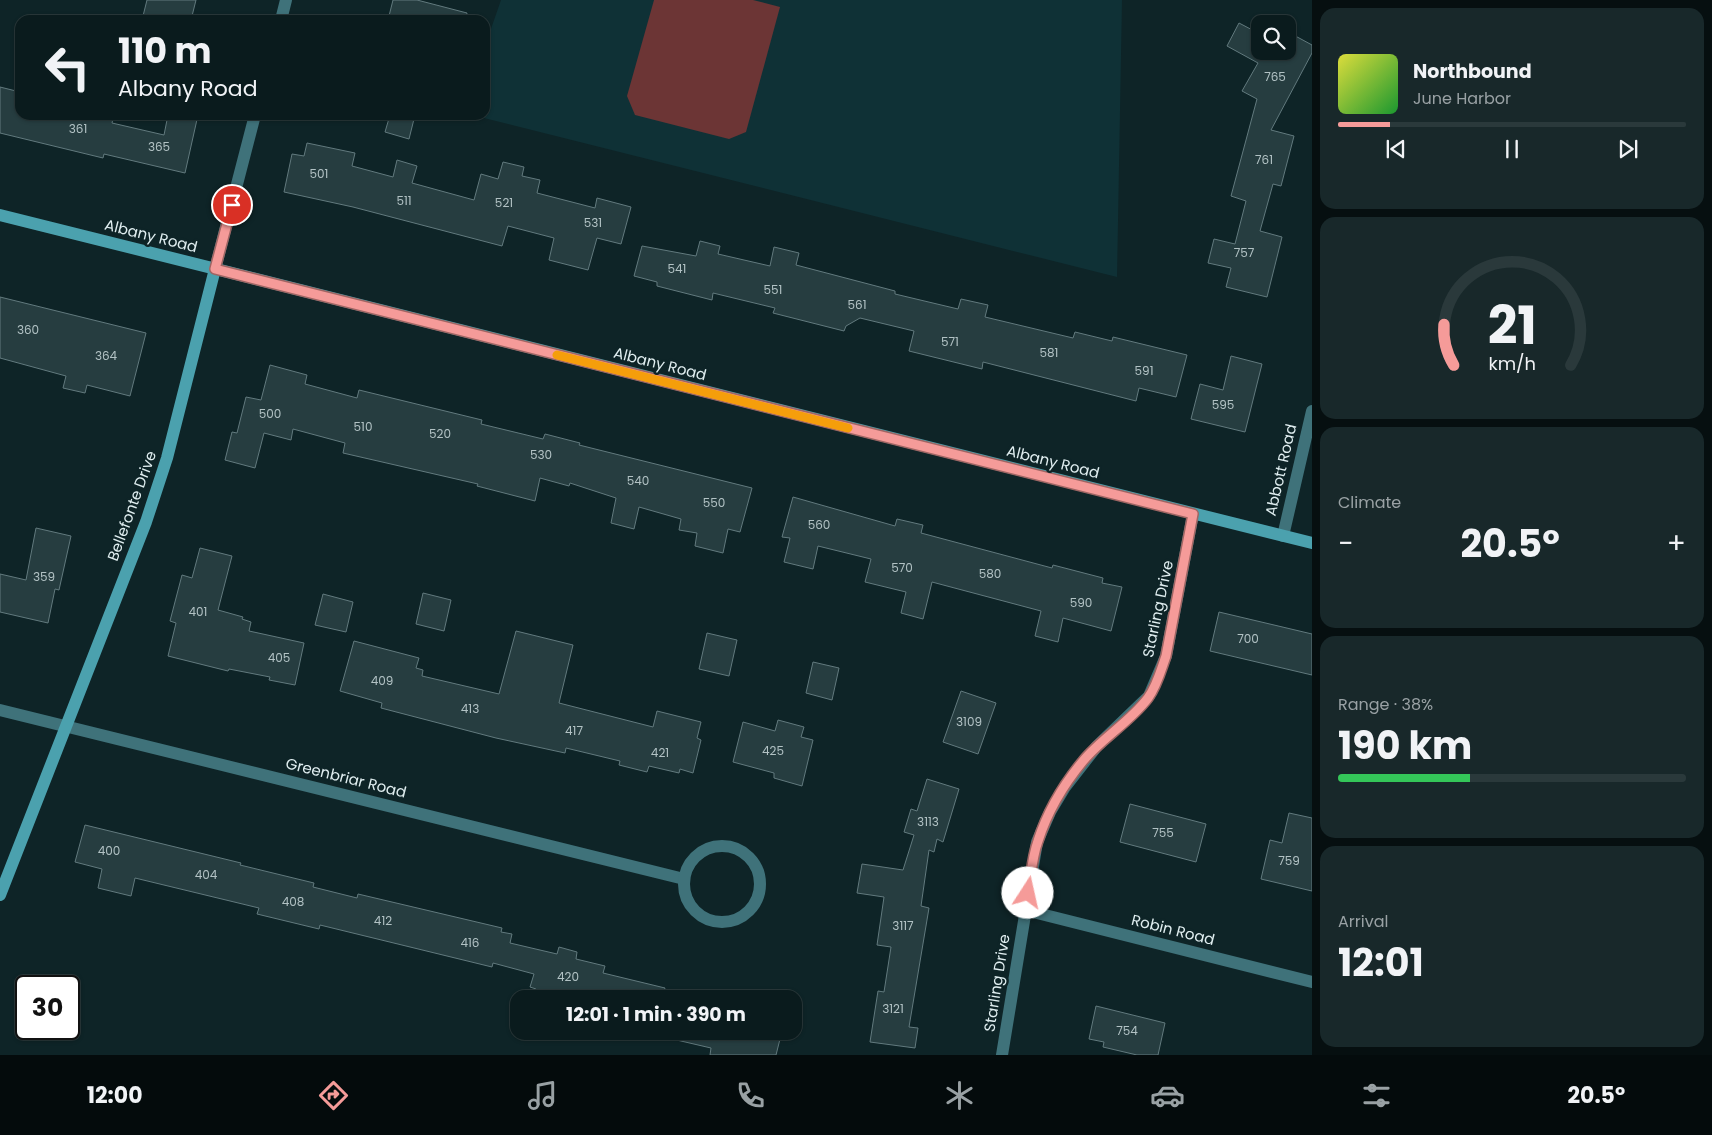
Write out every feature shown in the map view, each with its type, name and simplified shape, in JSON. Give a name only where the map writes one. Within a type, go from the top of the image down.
[{"type":"street","points":[[282,15],[286,0]]},
{"type":"street","name":"Bellefonte Drive","points":[[0,895],[146,522],[167,458],[255,120]]},
{"type":"street","name":"Albany Road","points":[[0,215],[1312,543]]},
{"type":"street","name":"Abbott Road","points":[[1283,536],[1312,411]]},
{"type":"street","name":"Starling Drive","points":[[1002,1055],[1037,842],[1050,812],[1082,762],[1141,706],[1159,677],[1166,656],[1193,514]]},
{"type":"street","name":"Greenbriar Road","points":[[0,710],[684,878]]},
{"type":"street","points":[[719,846],[731,847],[743,852],[752,861],[758,872],[760,885],[757,897],[750,908],[740,917],[717,922],[706,918],[688,902],[684,890],[684,878],[688,866],[695,856],[706,849],[719,846]]},
{"type":"street","name":"Robin Road","points":[[1025,910],[1312,982]]},
{"type":"shaded area","points":[[501,0],[1122,0],[1117,277],[490,120],[490,32]]},
{"type":"shaded area","points":[[654,0],[753,0],[780,7],[746,132],[729,139],[635,115],[627,96]]},
{"type":"building","points":[[147,0],[196,0],[192,15],[143,15]]},
{"type":"building","points":[[393,0],[417,0],[467,13],[467,15],[389,15]]},
{"type":"building","points":[[1239,23],[1251,29],[1251,59],[1227,46]]},
{"type":"building","points":[[1296,36],[1312,45],[1312,53],[1271,130],[1294,136],[1281,186],[1273,184],[1260,231],[1282,237],[1267,297],[1226,287],[1231,268],[1208,263],[1214,239],[1235,244],[1246,201],[1231,196],[1257,99],[1242,91],[1258,63],[1253,60],[1296,60]]},
{"type":"building","points":[[0,87],[15,91],[15,120],[113,120],[112,123],[164,135],[167,120],[197,120],[185,173],[104,154],[103,158],[0,133]]},
{"type":"building","points":[[389,120],[414,120],[409,139],[385,132]]},
{"type":"building","points":[[307,143],[355,153],[352,166],[393,177],[397,160],[417,166],[412,183],[474,200],[481,174],[498,179],[503,162],[524,167],[522,176],[540,180],[537,193],[595,208],[597,198],[631,207],[621,244],[597,238],[588,270],[549,260],[554,238],[508,226],[502,246],[353,207],[284,192],[292,154],[304,156]]},
{"type":"building","points":[[700,241],[720,246],[718,254],[770,266],[774,247],[799,253],[796,265],[895,291],[895,294],[958,309],[961,299],[988,305],[985,317],[1073,338],[1075,332],[1112,341],[1113,337],[1187,355],[1176,397],[1139,388],[1136,401],[983,362],[982,369],[909,351],[914,331],[860,318],[846,326],[844,331],[773,313],[775,308],[713,293],[712,300],[657,286],[657,282],[634,276],[642,246],[696,256]]},
{"type":"building","points":[[0,297],[146,333],[130,396],[87,385],[85,393],[63,388],[66,376],[0,358]]},
{"type":"building","points":[[1231,356],[1262,364],[1245,432],[1191,419],[1200,384],[1223,390]]},
{"type":"building","points":[[270,365],[307,375],[305,384],[357,398],[359,390],[482,420],[481,424],[543,439],[545,434],[580,443],[579,445],[752,488],[740,532],[728,529],[723,553],[695,546],[697,533],[679,530],[681,519],[639,507],[634,529],[611,523],[616,498],[570,483],[569,486],[540,478],[535,501],[477,486],[478,484],[343,453],[345,443],[293,429],[291,440],[264,433],[255,468],[225,460],[232,432],[237,433],[246,397],[261,400]]},
{"type":"building","points":[[793,497],[895,526],[897,519],[923,525],[921,533],[1052,568],[1053,565],[1103,578],[1102,583],[1122,587],[1111,631],[1063,618],[1058,642],[1035,636],[1041,611],[932,582],[923,619],[901,613],[906,592],[865,582],[871,559],[818,546],[813,569],[784,562],[790,538],[782,537]]},
{"type":"building","points":[[36,528],[71,536],[59,590],[55,589],[48,623],[0,612],[0,574],[26,580]]},
{"type":"building","points":[[200,548],[232,556],[218,610],[243,617],[242,619],[251,622],[249,631],[304,643],[295,685],[269,680],[270,677],[229,669],[228,671],[168,656],[176,623],[170,621],[182,575],[192,578]]},
{"type":"building","points":[[423,593],[451,600],[444,631],[416,624]]},
{"type":"building","points":[[323,594],[353,602],[346,632],[315,625]]},
{"type":"building","points":[[1219,612],[1312,634],[1312,675],[1210,651]]},
{"type":"building","points":[[516,631],[573,645],[559,703],[653,727],[657,711],[701,722],[697,738],[701,740],[693,773],[680,769],[679,773],[649,766],[647,772],[619,765],[620,761],[566,748],[565,753],[496,738],[381,708],[382,703],[340,691],[354,641],[419,658],[416,668],[423,670],[422,676],[499,694]]},
{"type":"building","points":[[707,633],[737,640],[729,676],[699,669]]},
{"type":"building","points":[[813,662],[839,668],[832,700],[806,693]]},
{"type":"building","points":[[961,691],[996,703],[978,754],[943,742]]},
{"type":"building","points":[[778,720],[804,727],[801,737],[813,740],[802,786],[774,778],[774,773],[733,762],[743,722],[775,731]]},
{"type":"building","points":[[927,779],[959,789],[943,842],[937,839],[934,852],[929,850],[921,906],[929,908],[909,1027],[918,1028],[915,1048],[870,1042],[878,991],[884,992],[891,947],[877,945],[884,897],[857,893],[862,864],[903,870],[914,835],[904,832],[911,809],[917,811]]},
{"type":"building","points":[[1130,804],[1206,824],[1196,862],[1120,842]]},
{"type":"building","points":[[1289,813],[1312,818],[1312,891],[1261,879],[1270,840],[1282,843]]},
{"type":"building","points":[[85,825],[241,863],[240,865],[314,883],[313,887],[357,898],[358,894],[502,928],[501,932],[512,934],[510,943],[557,954],[559,947],[577,952],[576,959],[605,966],[603,973],[665,988],[664,990],[536,990],[530,987],[534,974],[493,963],[492,967],[320,925],[319,929],[257,914],[259,908],[135,878],[131,896],[98,888],[102,869],[75,862]]},
{"type":"building","points":[[1096,1006],[1165,1023],[1158,1055],[1137,1055],[1103,1047],[1104,1042],[1089,1039]]},
{"type":"building","points":[[677,1040],[780,1040],[776,1055],[710,1055],[711,1048]]},
{"type":"slow traffic","points":[[557,355],[848,428]]},
{"type":"route","points":[[232,205],[215,269],[1193,514],[1166,656],[1159,677],[1149,696],[1141,706],[1097,746],[1082,762],[1065,787],[1050,812],[1037,842],[1028,893]]}]
